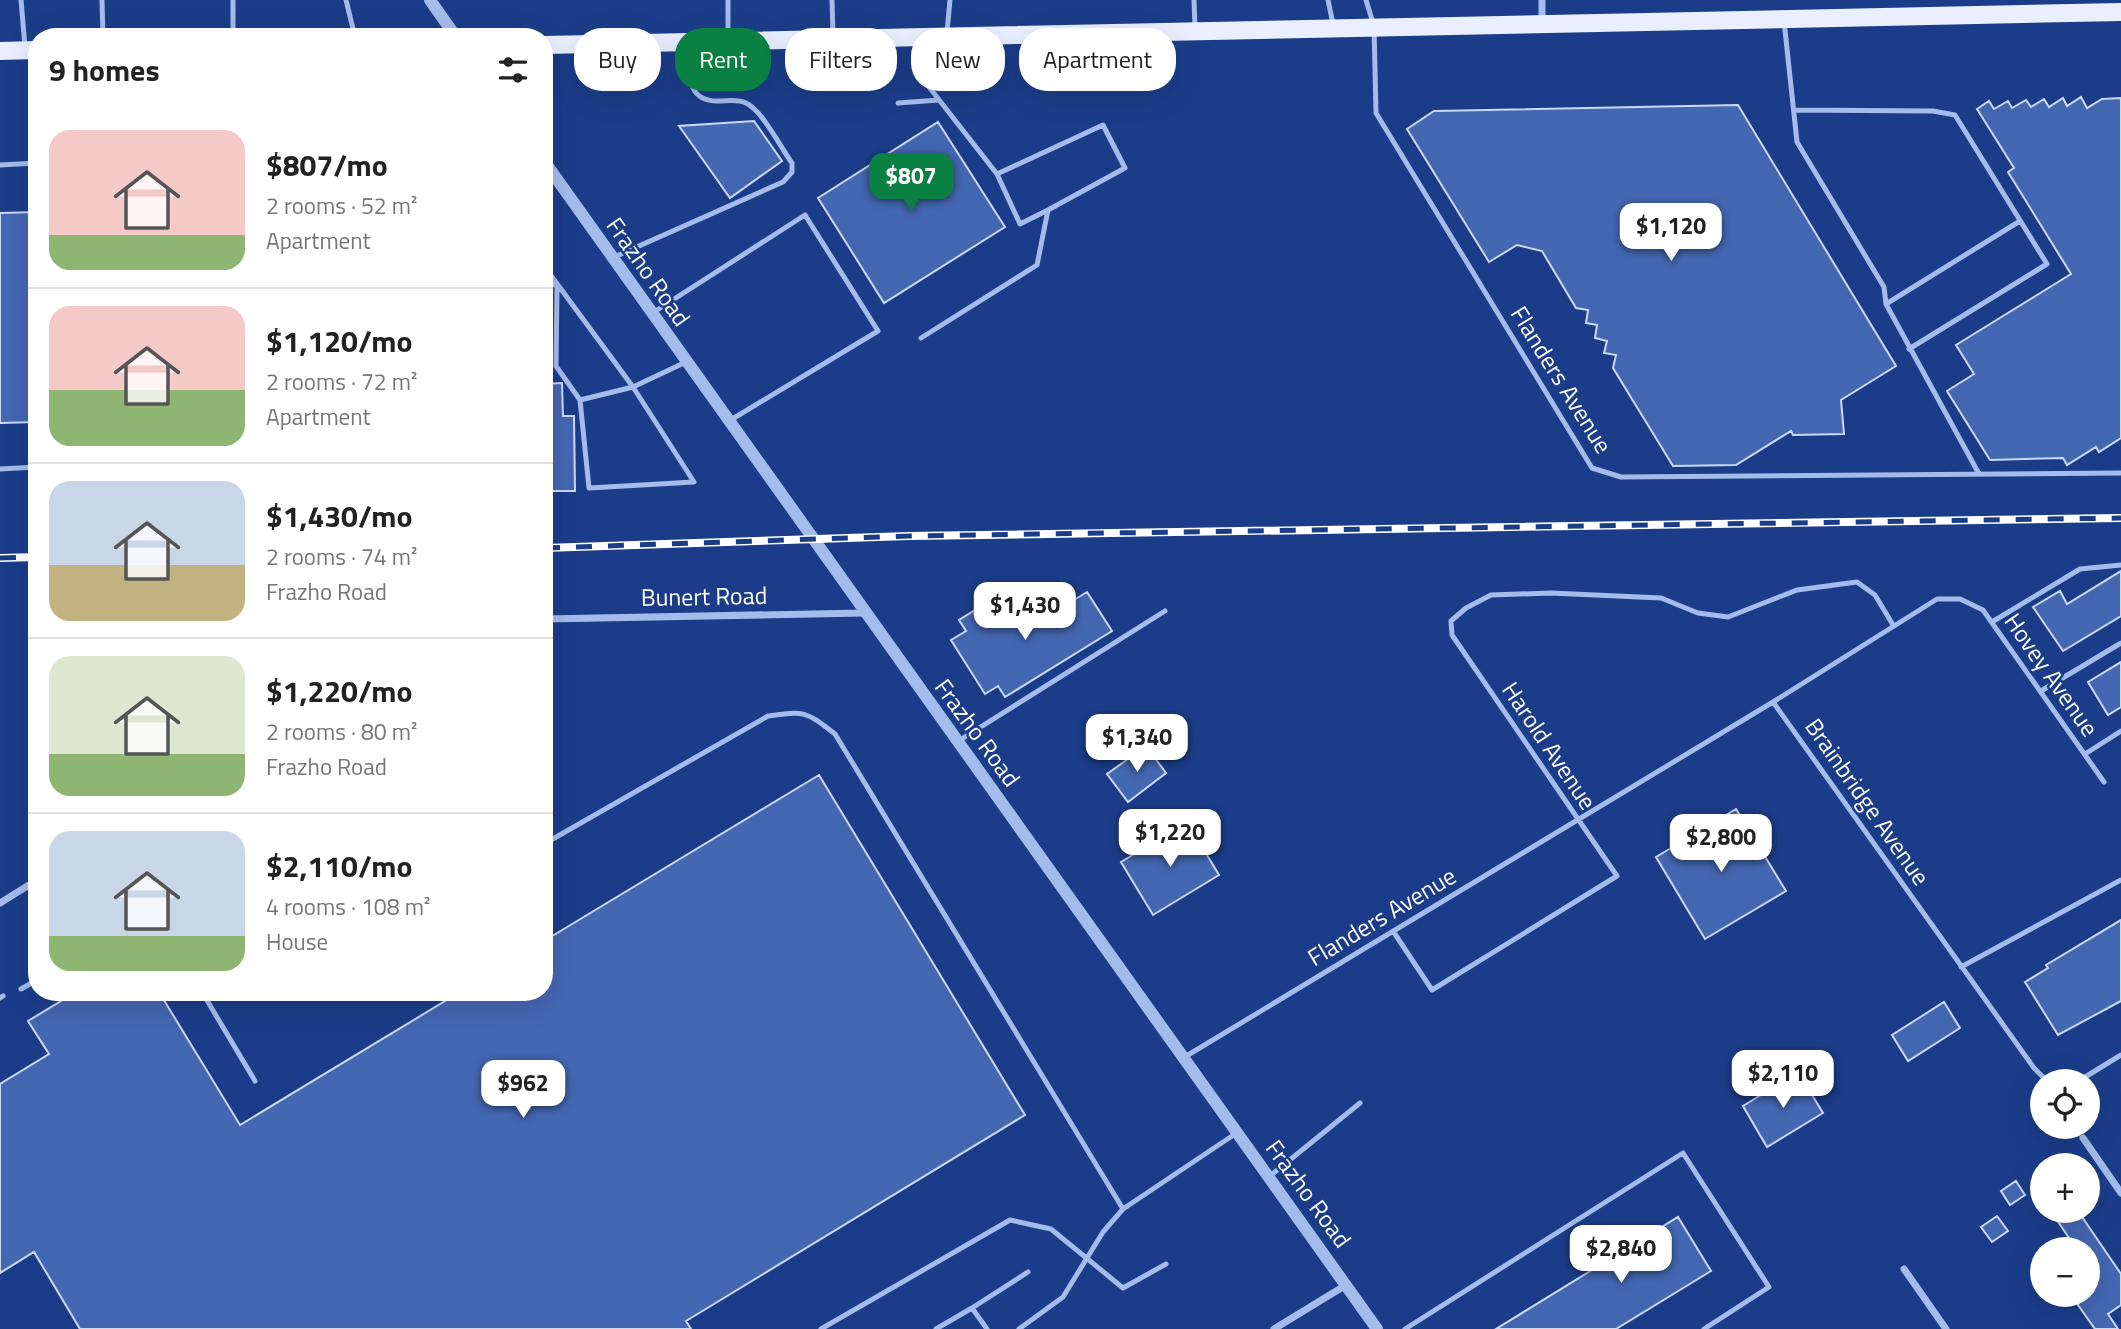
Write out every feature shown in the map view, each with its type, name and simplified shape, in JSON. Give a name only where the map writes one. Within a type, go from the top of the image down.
[{"type":"main road","points":[[1005,35],[2121,12]]},
{"type":"main road","points":[[553,45],[675,42]]},
{"type":"main road","points":[[0,51],[28,50]]},
{"type":"street","points":[[430,0],[450,28]]},
{"type":"street","points":[[1542,0],[1542,23]]},
{"type":"street","name":"Frazho Road","points":[[553,174],[1377,1329]]},
{"type":"street","name":"Bunert Road","points":[[553,619],[864,613]]},
{"type":"street","points":[[0,903],[28,886]]},
{"type":"street","points":[[2084,1139],[2121,1193]]},
{"type":"street","points":[[1904,1269],[1946,1329]]},
{"type":"street","points":[[1274,1329],[1347,1284]]},
{"type":"lane","points":[[21,0],[28,35]]},
{"type":"lane","points":[[102,0],[103,28]]},
{"type":"lane","points":[[233,0],[233,28]]},
{"type":"lane","points":[[346,0],[353,28]]},
{"type":"lane","points":[[728,0],[729,28]]},
{"type":"lane","points":[[832,0],[832,28]]},
{"type":"lane","points":[[948,28],[950,0]]},
{"type":"lane","points":[[1194,0],[1195,30]]},
{"type":"lane","points":[[1328,0],[1333,27]]},
{"type":"lane","name":"Flanders Avenue","points":[[1366,0],[1374,26],[1376,113],[1592,468],[1621,477],[2121,473]]},
{"type":"lane","points":[[1783,18],[1797,142],[1884,287],[1886,304],[1979,474]]},
{"type":"lane","points":[[612,258],[783,182],[792,172],[792,163],[756,111],[747,103],[705,102],[693,91]]},
{"type":"lane","points":[[932,91],[997,174],[1020,224],[1125,168],[1103,125],[997,174]]},
{"type":"lane","points":[[898,103],[939,100]]},
{"type":"lane","points":[[1794,110],[1933,111],[1955,115],[2047,264],[1909,349]]},
{"type":"lane","points":[[0,165],[28,163]]},
{"type":"lane","points":[[920,338],[1038,265],[1048,210]]},
{"type":"lane","points":[[652,314],[805,215],[878,331],[729,421]]},
{"type":"lane","points":[[1886,304],[2021,221]]},
{"type":"lane","points":[[553,279],[633,387],[694,482],[589,488],[580,400],[555,366],[557,285]]},
{"type":"lane","points":[[580,400],[633,387],[685,362]]},
{"type":"lane","points":[[0,469],[28,467]]},
{"type":"lane","points":[[1993,622],[2080,569],[2121,565]]},
{"type":"lane","name":"Harold Avenue","points":[[1393,931],[1432,990],[1617,876],[1452,635],[1451,621],[1466,608],[1491,595],[1551,593],[1661,598],[1698,612],[1728,617],[1797,590],[1857,582],[1875,595],[1893,625]]},
{"type":"lane","name":"Flanders Avenue","points":[[1183,1058],[1773,702],[1937,599],[1960,599]]},
{"type":"lane","name":"Hovey Avenue","points":[[1960,599],[1983,610],[1993,622],[2104,782]]},
{"type":"lane","points":[[957,742],[1165,611]]},
{"type":"lane","points":[[2041,691],[2121,643]]},
{"type":"lane","name":"Brainbridge Avenue","points":[[1773,702],[2035,1069]]},
{"type":"lane","points":[[553,839],[768,716],[806,713],[821,722],[835,734],[1122,1209]]},
{"type":"lane","points":[[2085,754],[2121,731]]},
{"type":"lane","points":[[1961,967],[2121,880]]},
{"type":"lane","points":[[21,989],[28,985]]},
{"type":"lane","points":[[207,1001],[255,1081]]},
{"type":"lane","points":[[2098,1069],[2121,1055]]},
{"type":"lane","points":[[1270,1176],[1360,1103]]},
{"type":"lane","points":[[1019,1329],[1063,1297],[1103,1231],[1122,1209],[1238,1132]]},
{"type":"lane","points":[[1405,1329],[1683,1153],[1769,1287],[1704,1329]]},
{"type":"lane","points":[[821,1329],[1010,1220],[1051,1229],[1123,1288],[1166,1264]]},
{"type":"lane","points":[[936,1329],[1028,1272]]},
{"type":"lane","points":[[972,1308],[988,1329]]},
{"type":"building","points":[[2081,97],[2087,108],[2102,99],[2121,98],[2121,438],[2099,452],[2096,447],[2067,465],[2063,458],[1990,460],[1947,391],[1974,374],[1956,345],[2071,274],[2008,172],[2014,168],[1977,109],[1989,101],[1994,109],[2008,101],[2012,108],[2026,100],[2031,107],[2044,99],[2049,107],[2063,98],[2067,106]]},
{"type":"building","points":[[1738,105],[1896,366],[1841,400],[1844,434],[1793,435],[1791,431],[1736,465],[1673,466],[1613,368],[1616,355],[1604,353],[1607,341],[1595,338],[1597,325],[1586,323],[1588,310],[1576,308],[1542,251],[1517,245],[1489,262],[1407,129],[1434,111]]},
{"type":"building","points":[[754,121],[782,161],[730,198],[679,126]]},
{"type":"building","points":[[938,122],[1005,227],[884,303],[818,198]]},
{"type":"building","points":[[28,212],[28,422],[0,423],[0,213]]},
{"type":"building","points":[[562,383],[563,416],[574,416],[575,491],[553,491],[553,384]]},
{"type":"building","points":[[2121,571],[2121,616],[2063,651],[2033,607],[2060,591],[2067,604]]},
{"type":"building","points":[[1087,592],[1112,631],[1005,697],[998,686],[985,694],[951,640],[966,631],[959,620],[999,595],[1021,632]]},
{"type":"building","points":[[2121,662],[2121,707],[2108,715],[2088,682]]},
{"type":"building","points":[[1146,746],[1166,773],[1128,802],[1107,774]]},
{"type":"building","points":[[819,775],[1025,1115],[686,1321],[691,1329],[80,1329],[34,1252],[0,1273],[0,1084],[49,1054],[28,1021],[61,1001],[164,1001],[240,1125],[445,1001],[553,1001],[553,936]]},
{"type":"building","points":[[1736,809],[1786,891],[1705,939],[1656,857]]},
{"type":"building","points":[[1187,822],[1219,875],[1153,915],[1121,862]]},
{"type":"building","points":[[2121,920],[2121,1001],[2058,1035],[2025,982],[2048,968],[2046,965]]},
{"type":"building","points":[[1944,1002],[1960,1028],[1908,1061],[1892,1035]]},
{"type":"building","points":[[1798,1072],[1823,1113],[1767,1147],[1743,1106]]},
{"type":"building","points":[[2016,1181],[2025,1195],[2010,1205],[2001,1191]]},
{"type":"building","points":[[1997,1216],[2008,1231],[1992,1242],[1981,1227]]},
{"type":"building","points":[[1678,1217],[1711,1271],[1616,1329],[1496,1329]]},
{"type":"building","points":[[2059,1223],[2086,1223],[2096,1237],[2068,1237]]},
{"type":"building","points":[[2100,1243],[2121,1274],[2121,1305],[2108,1314],[2118,1329],[2095,1329],[2079,1307],[2100,1307]]},
{"type":"railway","points":[[553,548],[909,536],[2121,518]]},
{"type":"railway","points":[[0,558],[28,557]]}]
